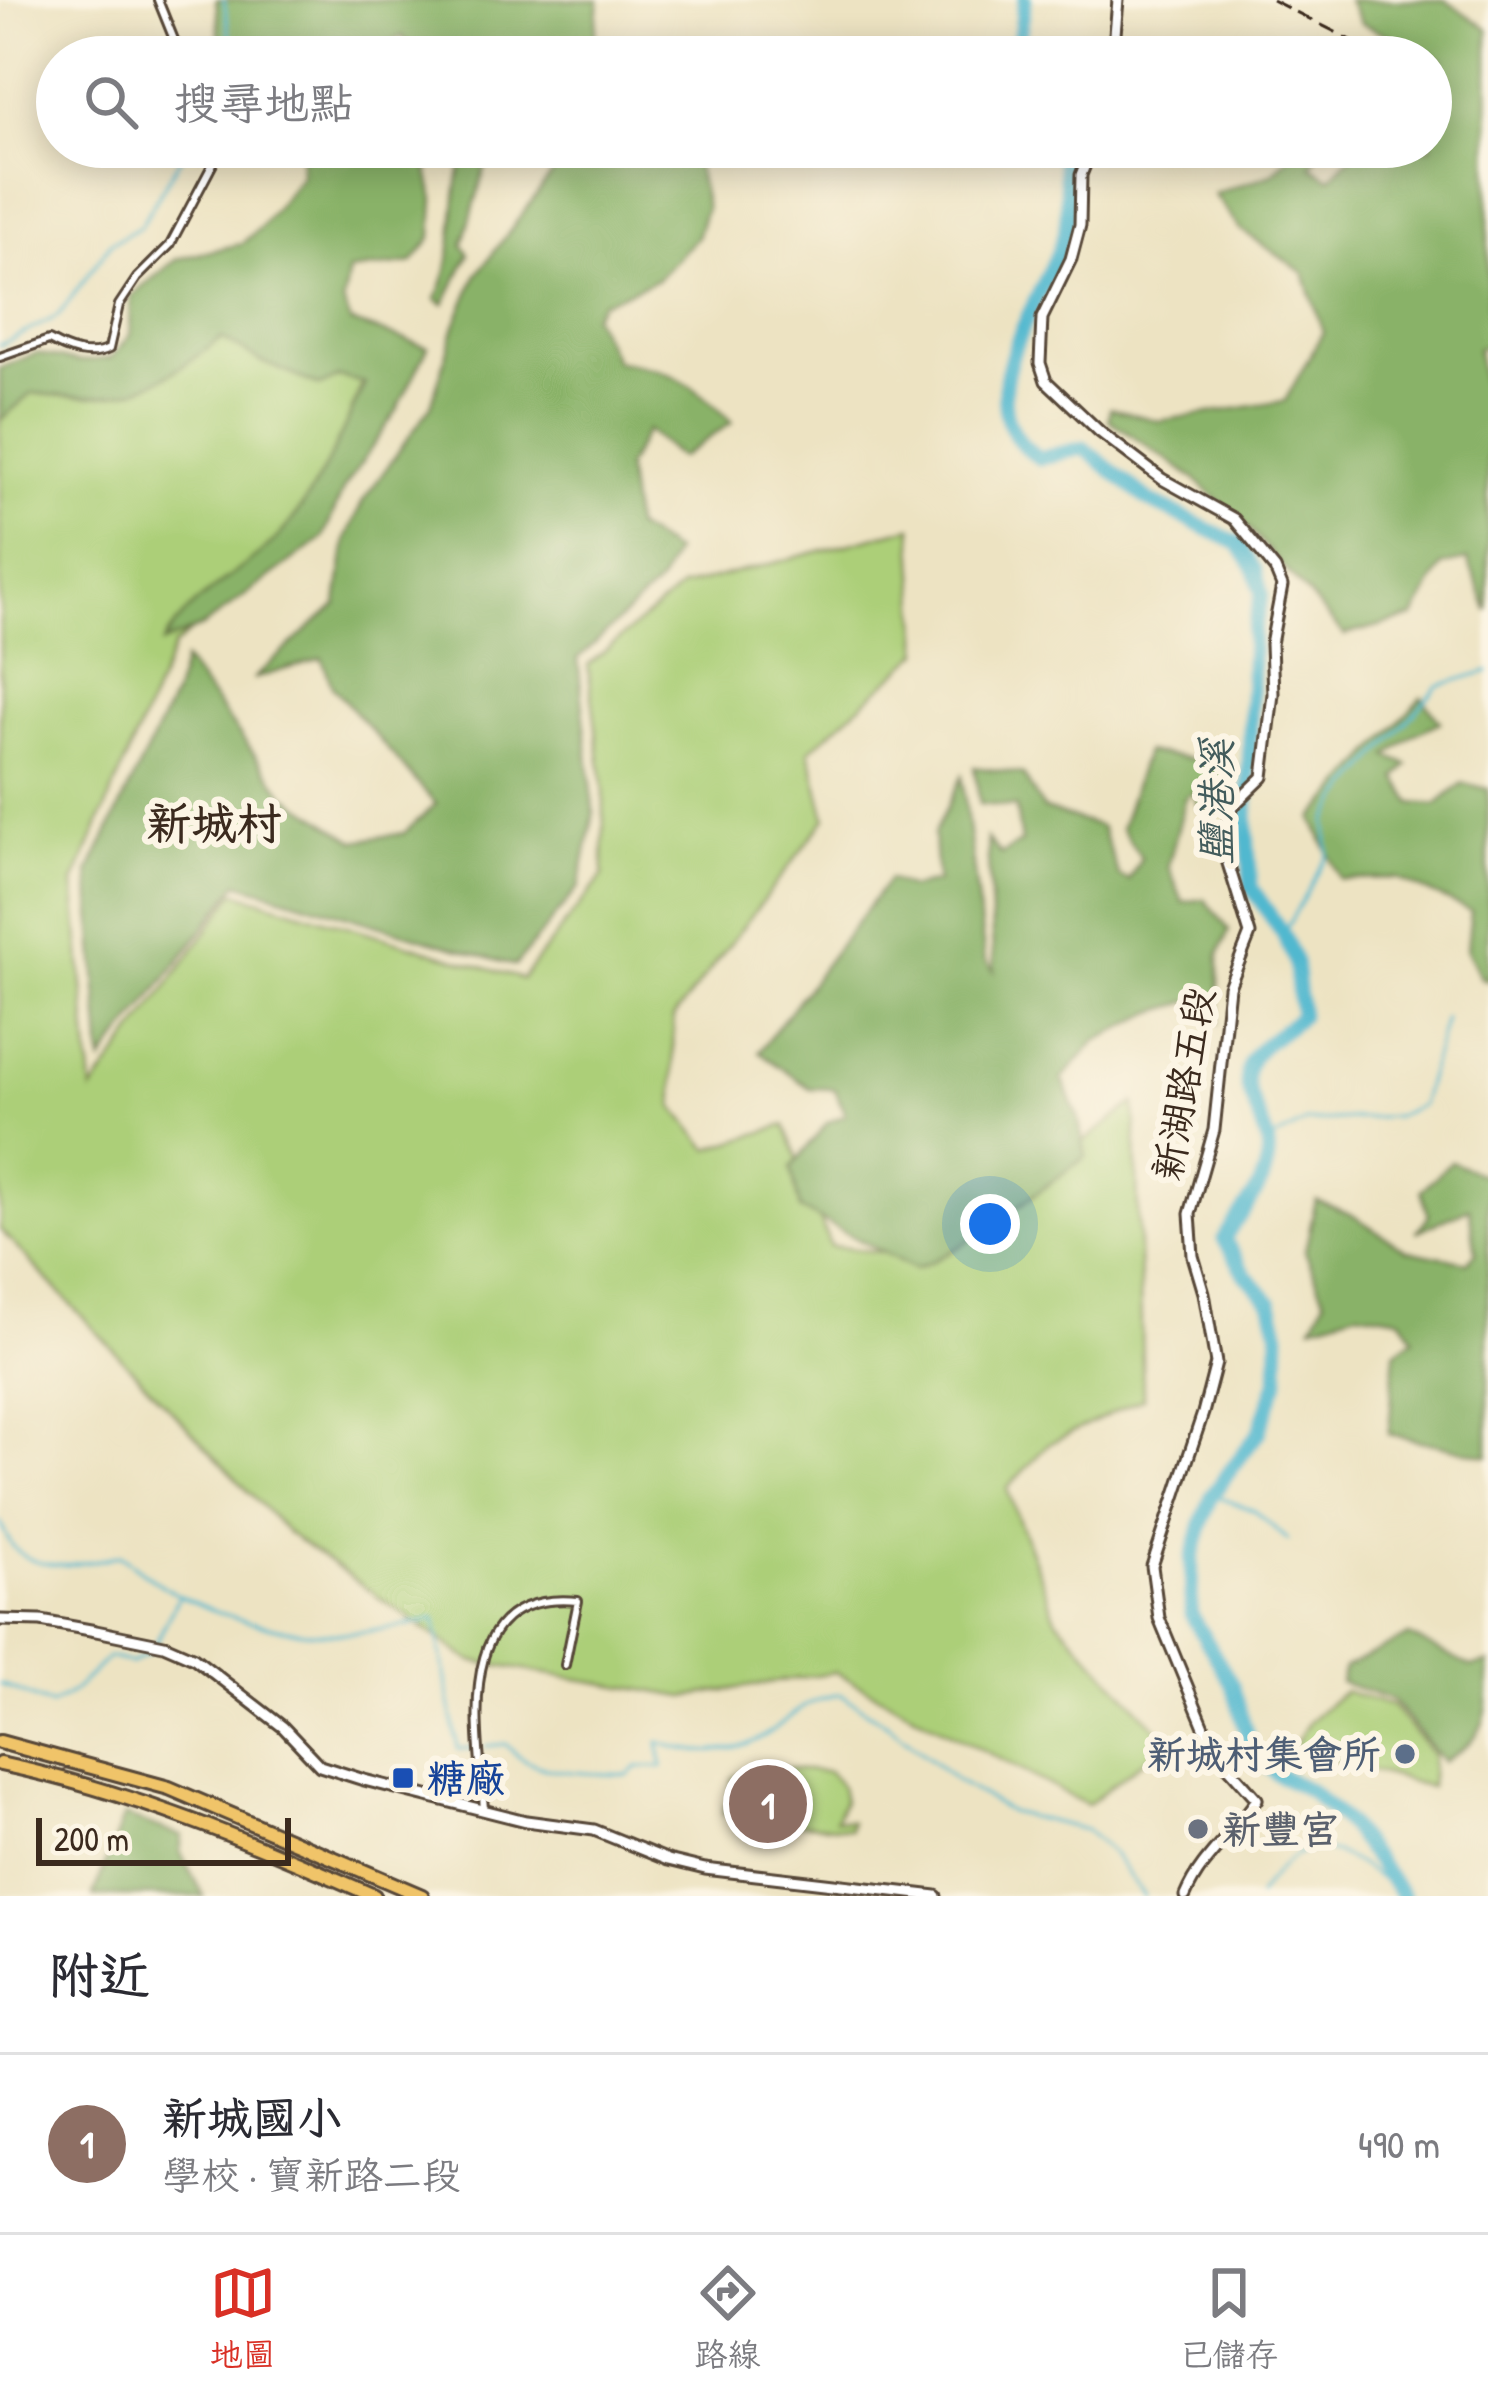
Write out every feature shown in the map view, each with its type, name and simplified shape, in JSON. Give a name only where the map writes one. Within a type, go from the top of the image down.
[{"type":"highway","points":[[0,1742],[169,1788],[422,1896]]},
{"type":"highway","points":[[0,1764],[113,1793],[255,1844],[374,1896]]},
{"type":"street","points":[[158,0],[173,36]]},
{"type":"street","points":[[1115,36],[1118,0]]},
{"type":"street","points":[[0,357],[50,340],[86,353],[109,349],[118,305],[170,245],[211,168]]},
{"type":"street","name":"新湖路五段","points":[[1084,168],[1080,225],[1071,259],[1042,318],[1040,363],[1046,381],[1100,432],[1162,479],[1234,519],[1275,569],[1282,586],[1271,644],[1274,694],[1263,777],[1241,795],[1227,818],[1226,857],[1250,934],[1229,986],[1214,1130],[1190,1214],[1193,1256],[1216,1363],[1152,1566],[1159,1618],[1214,1751],[1257,1799],[1243,1821],[1202,1863],[1185,1896]]},
{"type":"street","points":[[484,1809],[476,1696],[484,1657],[498,1625],[513,1612],[554,1598],[578,1601],[565,1665]]},
{"type":"street","points":[[0,1620],[40,1621],[164,1646],[194,1658],[284,1726],[320,1766],[364,1780],[526,1821],[594,1830],[668,1860],[705,1869],[936,1896]]},
{"type":"green space","points":[[216,0],[599,0],[595,36],[219,36]]},
{"type":"green space","points":[[1347,0],[1445,0],[1488,29],[1488,346],[1477,348],[1488,420],[1488,611],[1468,560],[1442,565],[1414,617],[1344,635],[1245,524],[1191,476],[1109,420],[1110,408],[1159,421],[1285,401],[1323,332],[1304,273],[1240,229],[1214,194],[1278,168],[1314,168],[1330,178],[1340,168],[1452,168],[1452,36],[1390,36],[1361,23]]},
{"type":"green space","points":[[301,168],[427,168],[434,199],[432,237],[412,263],[349,271],[343,302],[350,322],[428,347],[397,410],[343,490],[323,538],[202,627],[163,643],[185,614],[287,527],[325,468],[365,383],[339,377],[320,386],[262,362],[222,338],[175,371],[134,390],[91,397],[32,393],[0,420],[0,368],[37,353],[78,362],[111,358],[130,335],[131,296],[177,259],[241,244],[261,227],[301,176]]},
{"type":"green space","points":[[461,168],[485,168],[463,245],[469,254],[444,304],[436,299],[449,262]]},
{"type":"green space","points":[[556,168],[697,168],[706,208],[697,237],[656,280],[602,302],[592,315],[616,361],[680,379],[732,422],[680,458],[647,430],[626,467],[634,527],[674,552],[661,581],[578,659],[594,812],[579,887],[515,966],[238,883],[102,1062],[89,872],[173,697],[184,661],[285,795],[355,841],[404,833],[436,804],[332,686],[322,658],[253,679],[337,604],[346,540],[363,501],[431,406],[455,325],[476,276]]},
{"type":"green space","points":[[212,321],[373,356],[303,535],[174,646],[74,883],[92,1091],[235,892],[522,979],[603,876],[604,792],[588,665],[682,587],[912,527],[920,652],[809,751],[826,818],[673,1018],[674,1107],[709,1149],[785,1125],[830,1246],[929,1258],[1135,1103],[1143,1398],[1048,1444],[1007,1489],[1056,1618],[1168,1741],[1087,1805],[835,1672],[685,1697],[471,1661],[289,1534],[0,1230],[0,399],[124,374]]},
{"type":"green space","points":[[1422,697],[1440,722],[1413,735],[1388,756],[1408,765],[1397,778],[1412,803],[1436,805],[1463,783],[1488,789],[1488,980],[1481,978],[1467,950],[1471,911],[1396,878],[1340,879],[1313,819]]},
{"type":"green space","points":[[1145,752],[1193,759],[1225,773],[1210,811],[1200,811],[1194,792],[1186,797],[1168,866],[1183,902],[1205,899],[1229,930],[1219,955],[1219,1022],[1196,1000],[1154,1012],[1096,1041],[1062,1079],[1078,1117],[1086,1157],[938,1259],[915,1269],[800,1209],[791,1168],[827,1123],[845,1115],[835,1089],[810,1088],[759,1052],[889,879],[910,888],[937,882],[934,834],[962,776],[985,960],[994,971],[987,839],[1001,855],[1021,842],[1016,807],[980,804],[974,767],[1023,774],[1043,809],[1101,827],[1119,876],[1129,880],[1141,858],[1121,828]]},
{"type":"green space","points":[[1451,1161],[1488,1178],[1488,1456],[1389,1434],[1395,1352],[1414,1338],[1401,1318],[1357,1311],[1312,1325],[1325,1300],[1305,1251],[1316,1200],[1351,1214],[1407,1250],[1467,1262],[1476,1252],[1469,1208],[1416,1232],[1429,1216],[1421,1191]]},
{"type":"green space","points":[[1409,1636],[1471,1667],[1488,1663],[1482,1724],[1469,1743],[1443,1762],[1392,1700],[1340,1682],[1344,1668]]},
{"type":"green space","points":[[1344,1691],[1392,1706],[1433,1755],[1430,1787],[1293,1748],[1309,1721]]},
{"type":"green space","points":[[754,1766],[829,1772],[841,1787],[844,1801],[835,1819],[851,1821],[850,1829],[723,1813],[724,1806],[736,1807],[730,1794],[733,1778]]},
{"type":"green space","points":[[124,1816],[182,1836],[180,1852],[204,1896],[93,1896]]},
{"type":"waterway","points":[[224,0],[230,36]]},
{"type":"waterway","name":"鹽港溪","points":[[1020,36],[1025,0]]},
{"type":"waterway","points":[[0,345],[58,316],[111,243],[140,227],[175,168]]},
{"type":"waterway","name":"鹽港溪","points":[[1064,168],[1065,230],[1015,347],[1006,379],[1005,408],[1015,435],[1039,458],[1084,448],[1149,501],[1239,544],[1255,570],[1262,594],[1253,633],[1247,830],[1251,887],[1295,961],[1301,1016],[1251,1060],[1247,1083],[1265,1133],[1268,1158],[1257,1191],[1224,1239],[1246,1275],[1271,1302],[1279,1333],[1278,1379],[1259,1432],[1212,1495],[1192,1559],[1191,1614],[1233,1687],[1252,1752],[1348,1824],[1403,1896]]},
{"type":"waterway","points":[[1283,934],[1328,855],[1327,821],[1340,799],[1438,686],[1488,671]]},
{"type":"waterway","points":[[1267,1143],[1306,1122],[1396,1116],[1421,1105],[1445,1018]]},
{"type":"waterway","points":[[1212,1495],[1255,1511],[1288,1540]]},
{"type":"waterway","points":[[0,1522],[15,1549],[38,1562],[66,1565],[120,1555],[182,1597],[276,1628],[338,1633],[435,1618],[458,1749],[473,1748]]},
{"type":"waterway","points":[[0,1684],[51,1705],[74,1691],[108,1657],[132,1663],[152,1651],[178,1597]]},
{"type":"waterway","points":[[486,1746],[506,1744],[517,1755],[546,1768],[628,1775],[637,1767],[662,1767],[659,1742],[697,1751],[735,1748],[771,1732],[813,1702],[840,1694],[890,1726],[957,1781],[1010,1812],[1086,1830],[1113,1854],[1144,1896]]},
{"type":"waterway","points":[[1258,1896],[1291,1858],[1323,1850],[1357,1863],[1397,1890]]},
{"type":"railway","points":[[1272,0],[1343,36]]},
{"type":"place","name":"新城村集會所","points":[[1405,1754]]},
{"type":"place","name":"糖廠","points":[[403,1778]]},
{"type":"place","name":"新城國小","points":[[768,1804]]},
{"type":"place","name":"新豐宮","points":[[1198,1829]]},
{"type":"district","name":"新城村","points":[[214,823]]}]
